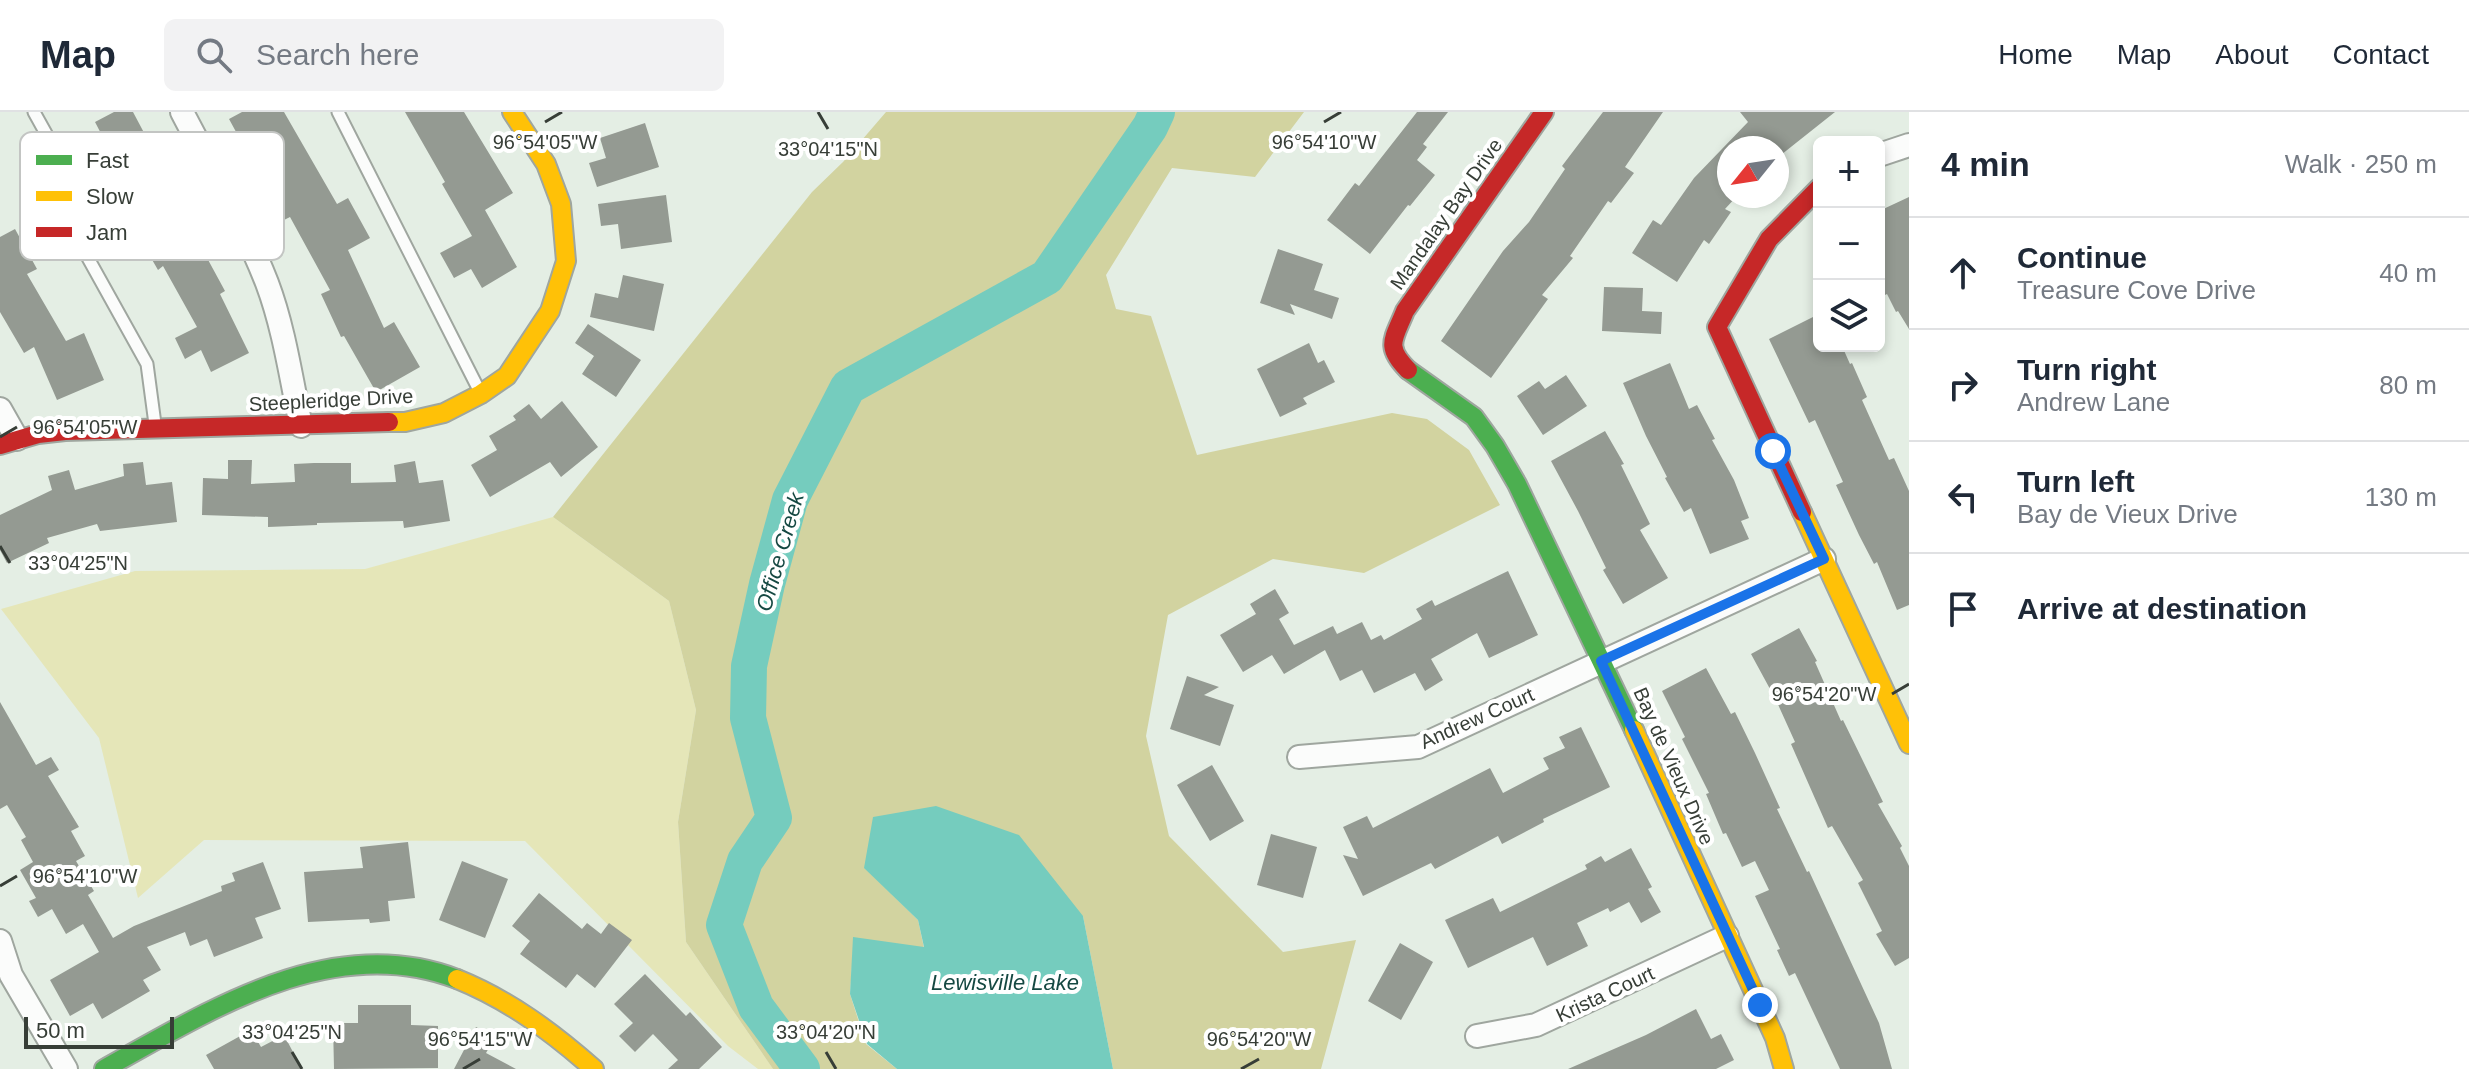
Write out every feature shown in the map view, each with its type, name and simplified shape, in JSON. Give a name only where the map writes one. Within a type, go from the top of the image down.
[{"type":"street","points":[[182,112],[192,132]]},
{"type":"street","name":"Steepleridge Drive","points":[[8,442],[65,431],[405,422],[444,413],[481,394],[507,376],[550,311],[566,261],[561,204],[546,164],[512,112]]},
{"type":"street","name":"Mandalay Bay Drive","points":[[1392,345],[1405,311],[1544,112]]},
{"type":"street","points":[[1885,153],[1909,145]]},
{"type":"street","points":[[1813,194],[1769,239],[1717,327],[1909,744]]},
{"type":"street","points":[[257,260],[280,325],[301,426]]},
{"type":"street","name":"Bay de Vieux Drive","points":[[1392,345],[1395,357],[1412,373],[1474,417],[1517,484],[1775,1038],[1784,1069]]},
{"type":"street","points":[[0,409],[8,442]]},
{"type":"street","name":"Andrew Court","points":[[1299,757],[1418,747],[1824,559]]},
{"type":"street","name":"Krista Court","points":[[1477,1036],[1536,1025],[1727,936]]},
{"type":"street","points":[[0,941],[11,975],[66,1069]]},
{"type":"street","points":[[104,1069],[230,1001],[282,981],[370,964],[399,964],[486,991],[524,1012],[594,1069]]},
{"type":"lane","points":[[34,112],[45,132]]},
{"type":"lane","points":[[338,112],[481,394]]},
{"type":"lane","points":[[89,260],[147,364],[155,429]]},
{"type":"green space","points":[[886,112],[1304,112],[1255,177],[1172,168],[1106,275],[1116,309],[1151,316],[1197,455],[1392,413],[1427,419],[1469,450],[1500,505],[1364,573],[1273,559],[1168,615],[1146,736],[1169,836],[1283,952],[1356,940],[1321,1069],[1113,1069],[1083,916],[864,867],[918,920],[924,948],[854,938],[850,994],[866,1044],[897,1069],[773,1069],[686,942],[678,822],[696,710],[669,601],[553,517],[812,192]]},
{"type":"green space","points":[[553,517],[669,601],[696,710],[678,822],[686,942],[773,1069],[758,1069],[728,1046],[525,841],[204,840],[138,898],[99,738],[1,609],[135,571],[365,569]]},
{"type":"water","name":"Lewisville Lake","points":[[936,806],[1019,835],[1083,916],[1113,1069],[897,1069],[867,1044],[850,994],[853,937],[924,947],[918,920],[864,868],[873,817]]},
{"type":"building","points":[[114,112],[133,112],[144,132],[100,132],[95,122]]},
{"type":"building","points":[[242,112],[284,112],[337,204],[348,198],[370,238],[348,250],[384,328],[394,322],[420,367],[376,392],[344,336],[341,337],[321,294],[330,290],[290,217],[284,220],[284,132],[236,132],[229,119]]},
{"type":"building","points":[[405,112],[464,112],[513,193],[485,210],[517,267],[482,288],[471,269],[454,278],[440,253],[472,236]]},
{"type":"building","points":[[1417,112],[1448,112],[1423,144],[1427,147],[1417,160],[1435,175],[1370,254],[1327,220],[1355,183],[1359,186]]},
{"type":"building","points":[[1603,112],[1663,112],[1625,167],[1634,173],[1611,203],[1608,201],[1570,256],[1573,258],[1542,295],[1548,299],[1491,378],[1441,341],[1503,251],[1529,222],[1565,169],[1562,166]]},
{"type":"building","points":[[1740,112],[1835,112],[1789,148],[1789,136],[1734,136],[1748,122]]},
{"type":"building","points":[[645,123],[659,167],[597,187],[589,163],[606,158],[600,138]]},
{"type":"building","points":[[1717,154],[1717,208],[1726,208],[1731,212],[1709,244],[1704,240],[1677,282],[1632,253],[1653,220],[1661,225],[1694,178]]},
{"type":"building","points":[[666,195],[672,242],[621,249],[618,224],[601,226],[598,204]]},
{"type":"building","points":[[1909,197],[1909,329],[1885,295],[1885,208]]},
{"type":"building","points":[[15,229],[20,238],[20,260],[32,260],[37,269],[27,274],[66,341],[84,333],[104,380],[57,400],[34,347],[24,353],[0,312],[0,237]]},
{"type":"building","points":[[1278,249],[1323,264],[1314,290],[1339,298],[1332,319],[1290,304],[1295,315],[1260,303]]},
{"type":"building","points":[[152,260],[208,260],[225,291],[220,294],[249,353],[211,372],[201,350],[185,359],[175,338],[197,327],[163,266],[158,270]]},
{"type":"building","points":[[623,275],[664,284],[654,331],[590,317],[595,293],[618,298]]},
{"type":"building","points":[[1604,287],[1643,288],[1642,311],[1662,312],[1661,334],[1602,331]]},
{"type":"building","points":[[1813,317],[1813,352],[1845,352],[1852,363],[1867,397],[1862,400],[1889,460],[1894,458],[1909,491],[1909,605],[1897,610],[1877,562],[1874,564],[1836,485],[1843,482],[1815,420],[1809,423],[1769,339]]},
{"type":"building","points":[[588,324],[641,360],[616,397],[582,374],[594,356],[575,343]]},
{"type":"building","points":[[1309,343],[1318,363],[1324,360],[1335,382],[1303,398],[1307,404],[1280,417],[1257,369]]},
{"type":"building","points":[[1670,363],[1689,409],[1697,405],[1715,439],[1712,440],[1734,480],[1749,518],[1741,521],[1749,539],[1710,554],[1691,508],[1684,512],[1665,478],[1623,383]]},
{"type":"building","points":[[1566,375],[1587,406],[1543,435],[1517,396],[1539,381],[1545,389]]},
{"type":"building","points":[[562,401],[598,447],[561,477],[550,462],[490,497],[471,465],[497,450],[489,436],[516,420],[513,416],[529,404],[541,419]]},
{"type":"building","points":[[1605,431],[1624,464],[1621,465],[1650,524],[1640,530],[1668,578],[1623,604],[1603,570],[1606,568],[1551,461]]},
{"type":"building","points":[[228,460],[252,460],[251,484],[295,482],[294,464],[314,463],[351,463],[351,483],[396,482],[394,465],[415,461],[419,483],[443,480],[450,521],[404,528],[403,521],[268,527],[268,517],[202,515],[203,478],[228,479]]},
{"type":"building","points":[[143,462],[146,485],[172,482],[177,522],[100,531],[97,524],[47,538],[49,543],[7,563],[0,550],[0,515],[52,490],[48,476],[69,470],[75,490],[124,476],[123,464]]},
{"type":"building","points":[[1508,571],[1538,635],[1489,658],[1477,633],[1431,659],[1443,680],[1425,691],[1415,673],[1374,693],[1362,670],[1340,681],[1325,650],[1284,674],[1272,655],[1243,672],[1220,635],[1256,614],[1250,604],[1275,589],[1289,613],[1279,619],[1294,645],[1333,626],[1337,634],[1362,622],[1371,640],[1381,635],[1384,640],[1422,619],[1416,609],[1432,600],[1435,606]]},
{"type":"building","points":[[1799,628],[1817,661],[1841,721],[1883,802],[1878,804],[1902,846],[1900,848],[1909,866],[1909,958],[1895,966],[1876,934],[1882,931],[1858,883],[1863,880],[1832,826],[1828,828],[1791,744],[1795,742],[1751,654]]},
{"type":"building","points":[[1706,668],[1731,714],[1735,712],[1755,753],[1780,808],[1777,809],[1879,1023],[1892,1069],[1840,1069],[1795,973],[1789,976],[1777,950],[1780,949],[1755,896],[1769,890],[1755,861],[1742,867],[1726,833],[1723,834],[1706,794],[1709,793],[1662,691]]},
{"type":"building","points":[[1187,676],[1219,687],[1204,695],[1234,705],[1220,746],[1170,729]]},
{"type":"building","points":[[0,702],[36,765],[51,757],[59,770],[48,776],[79,827],[71,831],[85,856],[76,861],[94,891],[88,895],[113,938],[134,926],[222,891],[221,886],[235,881],[232,873],[263,862],[281,909],[255,918],[263,938],[214,957],[207,939],[190,946],[185,932],[147,947],[161,970],[143,980],[150,991],[102,1019],[93,1003],[70,1016],[50,980],[99,952],[83,924],[66,934],[52,909],[38,917],[29,901],[36,898],[20,870],[33,862],[21,840],[26,837],[7,805],[0,809]]},
{"type":"building","points":[[1581,727],[1610,787],[1543,819],[1544,822],[1502,844],[1498,836],[1435,869],[1431,863],[1363,896],[1343,855],[1358,859],[1343,827],[1367,816],[1373,828],[1490,768],[1503,793],[1549,769],[1543,758],[1565,748],[1559,737]]},
{"type":"building","points":[[1212,765],[1244,821],[1210,841],[1177,785]]},
{"type":"building","points":[[1271,834],[1317,847],[1303,898],[1257,885]]},
{"type":"building","points":[[408,842],[415,898],[388,901],[390,921],[308,922],[304,872],[363,868],[360,847]]},
{"type":"building","points":[[1631,848],[1652,887],[1648,889],[1661,912],[1641,923],[1629,902],[1610,912],[1608,908],[1577,923],[1588,946],[1547,966],[1533,937],[1468,968],[1445,920],[1493,898],[1500,912],[1587,869],[1585,865],[1601,856],[1605,862]]},
{"type":"building","points":[[462,861],[508,879],[485,938],[439,920]]},
{"type":"building","points":[[539,893],[582,929],[587,923],[601,934],[609,923],[632,940],[595,988],[577,974],[566,988],[520,954],[530,941],[512,926]]},
{"type":"building","points":[[1400,943],[1433,962],[1401,1020],[1368,1001]]},
{"type":"building","points":[[645,974],[686,1016],[690,1012],[722,1047],[699,1069],[668,1069],[678,1060],[653,1034],[635,1052],[619,1036],[633,1023],[614,1004]]},
{"type":"building","points":[[358,1005],[411,1005],[411,1025],[438,1026],[438,1068],[334,1069],[333,1023],[358,1023]]},
{"type":"building","points":[[1696,1009],[1711,1039],[1721,1034],[1734,1060],[1716,1069],[1568,1069],[1646,1035]]},
{"type":"building","points":[[476,1027],[495,1037],[486,1053],[516,1069],[454,1069]]},
{"type":"building","points":[[251,1030],[261,1047],[284,1035],[302,1069],[214,1069],[206,1055]]},
{"type":"waterway","name":"Office Creek","points":[[802,1069],[756,1007],[724,925],[745,861],[774,818],[748,718],[749,666],[790,500],[848,387],[1047,277],[1150,127],[1157,112]]},
{"type":"traffic: fast","points":[[1408,370],[1474,417],[1495,446],[1517,484],[1634,730]]},
{"type":"traffic: fast","points":[[104,1069],[230,1002],[274,984],[319,971],[364,965],[411,967],[457,979]]},
{"type":"traffic: slow","points":[[389,422],[405,422],[444,413],[481,394],[507,376],[550,311],[566,261],[561,204],[546,164],[512,112]]},
{"type":"traffic: slow","points":[[1802,512],[1909,744]]},
{"type":"traffic: slow","points":[[1634,730],[1775,1038],[1784,1069]]},
{"type":"traffic: slow","points":[[457,979],[529,1018],[594,1069]]},
{"type":"traffic: jam","points":[[1408,370],[1396,355],[1393,342],[1405,311],[1544,112]]},
{"type":"traffic: jam","points":[[1802,512],[1717,327],[1769,239],[1813,194]]},
{"type":"traffic: jam","points":[[0,445],[38,434],[65,431],[389,422]]},
{"type":"route","points":[[1760,1005],[1601,661],[1824,559],[1773,451]]}]
